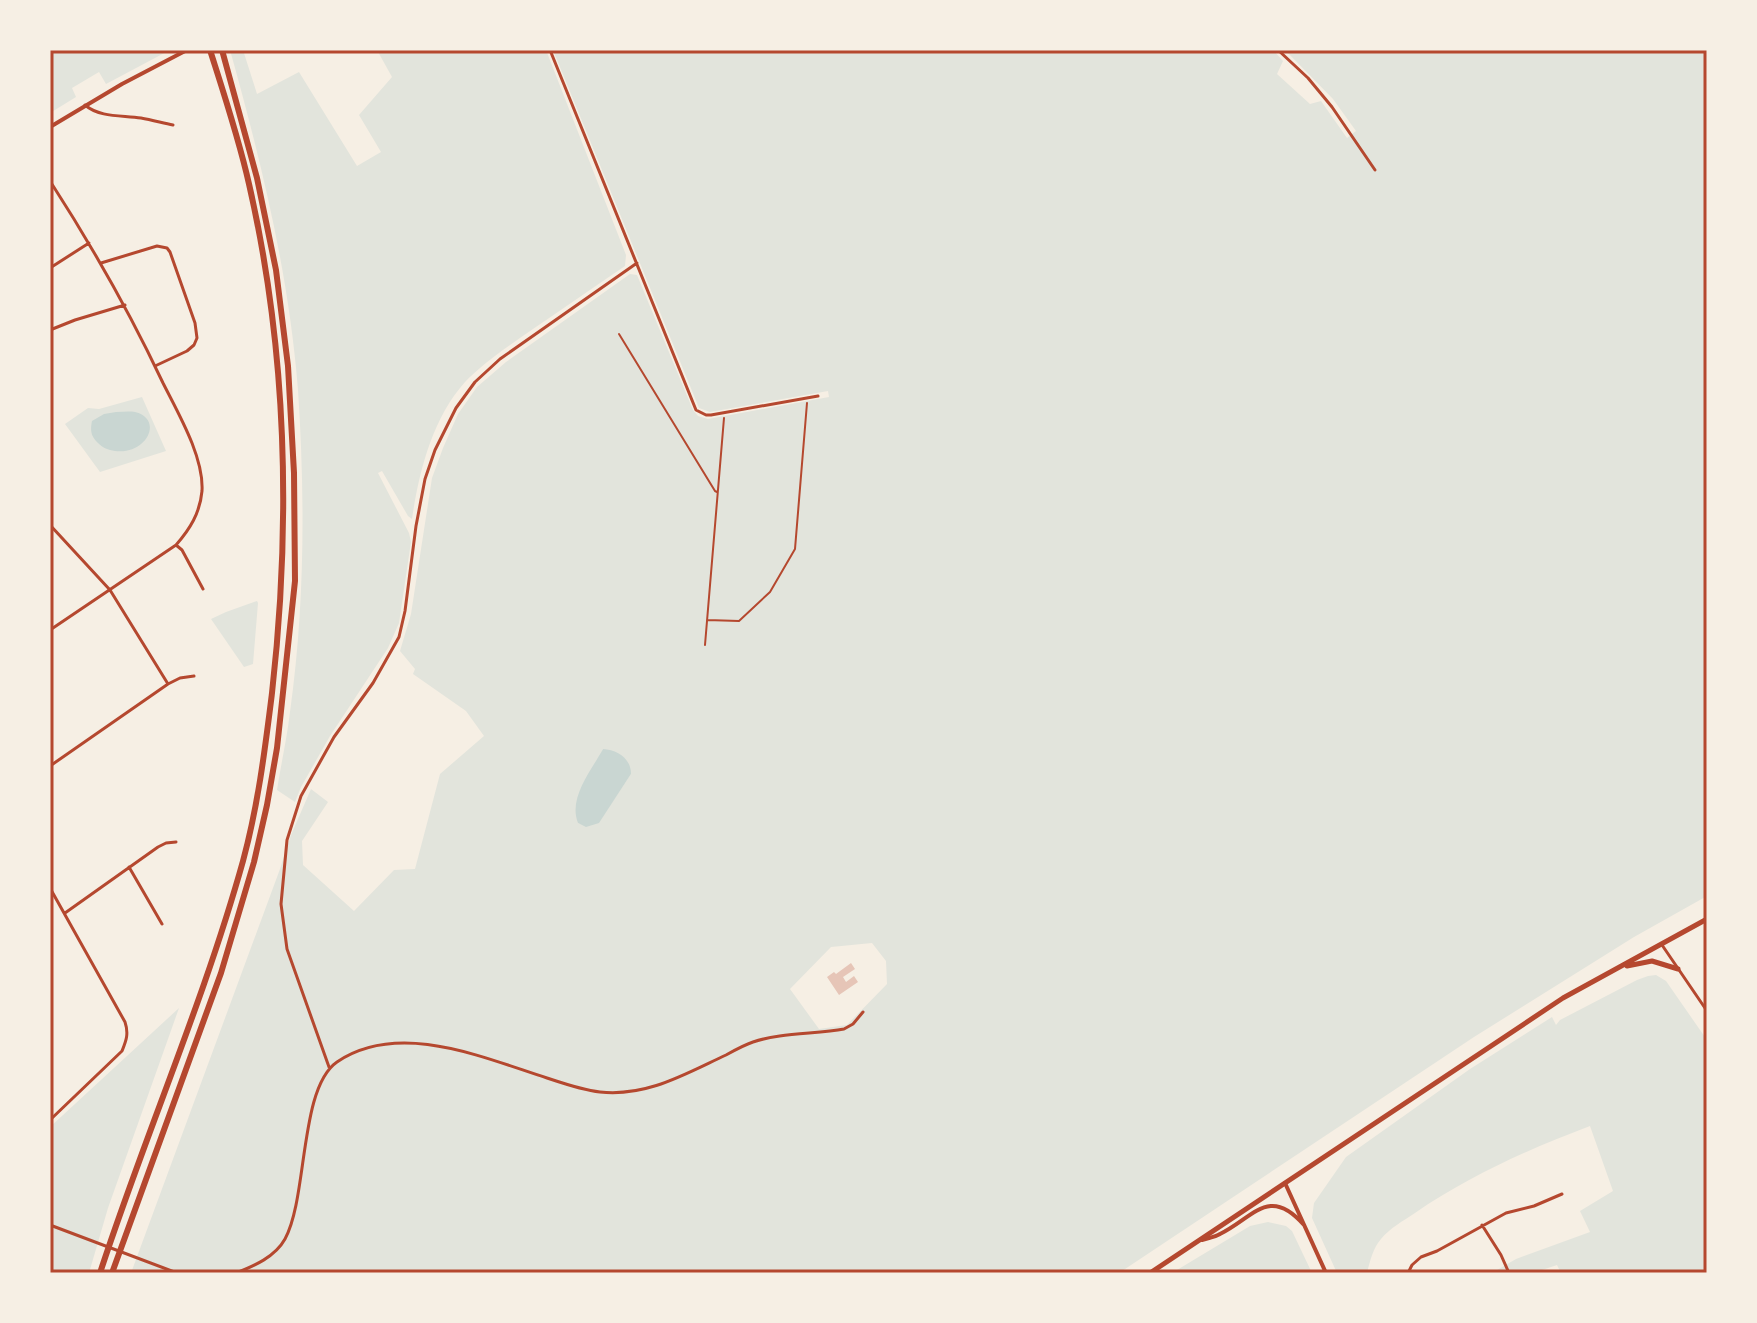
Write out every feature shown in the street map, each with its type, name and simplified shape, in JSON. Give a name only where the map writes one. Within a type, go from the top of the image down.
[{"type":"highway","points":[[112,1273],[221,973],[254,862],[277,748],[295,581],[294,473],[288,366],[276,270],[257,178],[222,51]]},
{"type":"highway","points":[[100,1273],[209,969],[243,860],[266,746],[275,663],[283,565],[279,368],[249,183],[211,53]]},
{"type":"main road","points":[[1150,1273],[1563,998],[1707,919]]},
{"type":"main road","points":[[1622,967],[1652,961],[1678,969]]},
{"type":"street","points":[[50,127],[187,50]]},
{"type":"street","points":[[550,50],[696,410],[706,415],[818,396]]},
{"type":"street","points":[[1278,50],[1308,78],[1332,107],[1375,170]]},
{"type":"street","points":[[85,105],[92,111],[173,125]]},
{"type":"street","points":[[50,181],[125,305],[187,433],[201,481],[196,516],[176,545],[50,630]]},
{"type":"street","points":[[50,268],[89,243]]},
{"type":"street","points":[[101,263],[157,246],[170,252],[195,323],[197,338],[187,351],[155,366]]},
{"type":"street","points":[[329,1067],[287,949],[281,904],[287,840],[301,796],[334,737],[373,683],[399,637],[425,479],[435,450],[456,408],[475,382],[500,359],[637,263]]},
{"type":"street","points":[[50,330],[125,305]]},
{"type":"street","points":[[50,525],[110,590],[168,684]]},
{"type":"street","points":[[176,545],[182,550],[203,589]]},
{"type":"street","points":[[50,766],[168,684],[194,676]]},
{"type":"street","points":[[65,913],[158,847],[176,842]]},
{"type":"street","points":[[129,867],[162,924]]},
{"type":"street","points":[[50,888],[125,1022],[127,1038],[122,1051],[50,1120]]},
{"type":"street","points":[[1662,944],[1707,1011]]},
{"type":"street","points":[[236,1273],[274,1253],[285,1240],[295,1212],[312,1108],[329,1067],[349,1055],[371,1046],[410,1042],[451,1049],[574,1087],[598,1092],[634,1093],[666,1083],[754,1041],[844,1029],[863,1012]]},
{"type":"street","points":[[1285,1183],[1326,1273]]},
{"type":"street","points":[[1408,1273],[1421,1257],[1446,1247],[1482,1225],[1506,1213],[1562,1194]]},
{"type":"street","points":[[1200,1241],[1221,1234],[1263,1207],[1284,1208],[1304,1225]]},
{"type":"street","points":[[50,1225],[177,1273]]},
{"type":"street","points":[[1482,1225],[1509,1273]]},
{"type":"path","points":[[619,334],[718,492]]},
{"type":"path","points":[[707,620],[739,621],[770,592],[795,549],[807,398]]},
{"type":"path","points":[[705,645],[724,412]]},
{"type":"shaded area","points":[[50,50],[170,50],[106,84],[99,72],[72,88],[76,97],[50,113]]},
{"type":"shaded area","points":[[230,50],[243,50],[257,94],[299,72],[357,166],[381,152],[359,115],[392,77],[377,50],[546,50],[626,255],[625,266],[506,348],[465,382],[444,412],[429,447],[412,519],[382,471],[378,473],[411,542],[399,623],[388,648],[330,736],[295,802],[277,790],[299,632],[302,470],[298,390],[281,261]]},
{"type":"shaded area","points":[[553,50],[1273,50],[1283,61],[1277,74],[1310,104],[1321,101],[1347,138],[1356,131],[1333,99],[1285,50],[1707,50],[1707,896],[1634,937],[1474,1037],[1119,1273],[131,1273],[291,835],[311,789],[328,802],[302,841],[303,865],[354,911],[394,870],[415,869],[440,774],[484,736],[466,711],[413,674],[415,669],[400,651],[411,614],[432,478],[458,414],[477,387],[506,362],[630,274],[637,275],[698,416],[708,419],[829,397],[828,391],[710,412],[699,408]],"holes":[[[603,749],[631,774],[599,822],[586,826],[578,823]],[[872,943],[886,961],[887,984],[847,1025],[819,1029],[790,989],[831,947]]]},
{"type":"shaded area","points":[[142,397],[166,451],[100,472],[65,424],[88,408],[99,409]]},
{"type":"shaded area","points":[[116,412],[135,412],[149,422],[148,436],[136,448],[112,451],[94,438],[92,421]]},
{"type":"shaded area","points":[[257,601],[253,664],[244,667],[211,619]]},
{"type":"shaded area","points":[[603,749],[622,756],[629,763],[631,774],[599,823],[586,827],[578,823],[578,794]]},
{"type":"shaded area","points":[[1656,975],[1666,981],[1707,1040],[1707,1273],[1561,1273],[1557,1265],[1533,1273],[1492,1273],[1516,1259],[1590,1232],[1580,1211],[1613,1191],[1590,1126],[1478,1175],[1401,1222],[1378,1243],[1367,1273],[1337,1273],[1312,1218],[1314,1203],[1346,1157],[1470,1069],[1552,1017],[1556,1025],[1560,1020],[1637,980]]},
{"type":"shaded area","points":[[179,1008],[108,1208],[89,1273],[50,1273],[50,1127]]},
{"type":"shaded area","points":[[1268,1222],[1286,1226],[1292,1231],[1312,1273],[1172,1273],[1250,1226]]},
{"type":"building","points":[[851,963],[855,969],[843,977],[846,982],[854,976],[858,982],[839,995],[827,977]]}]
